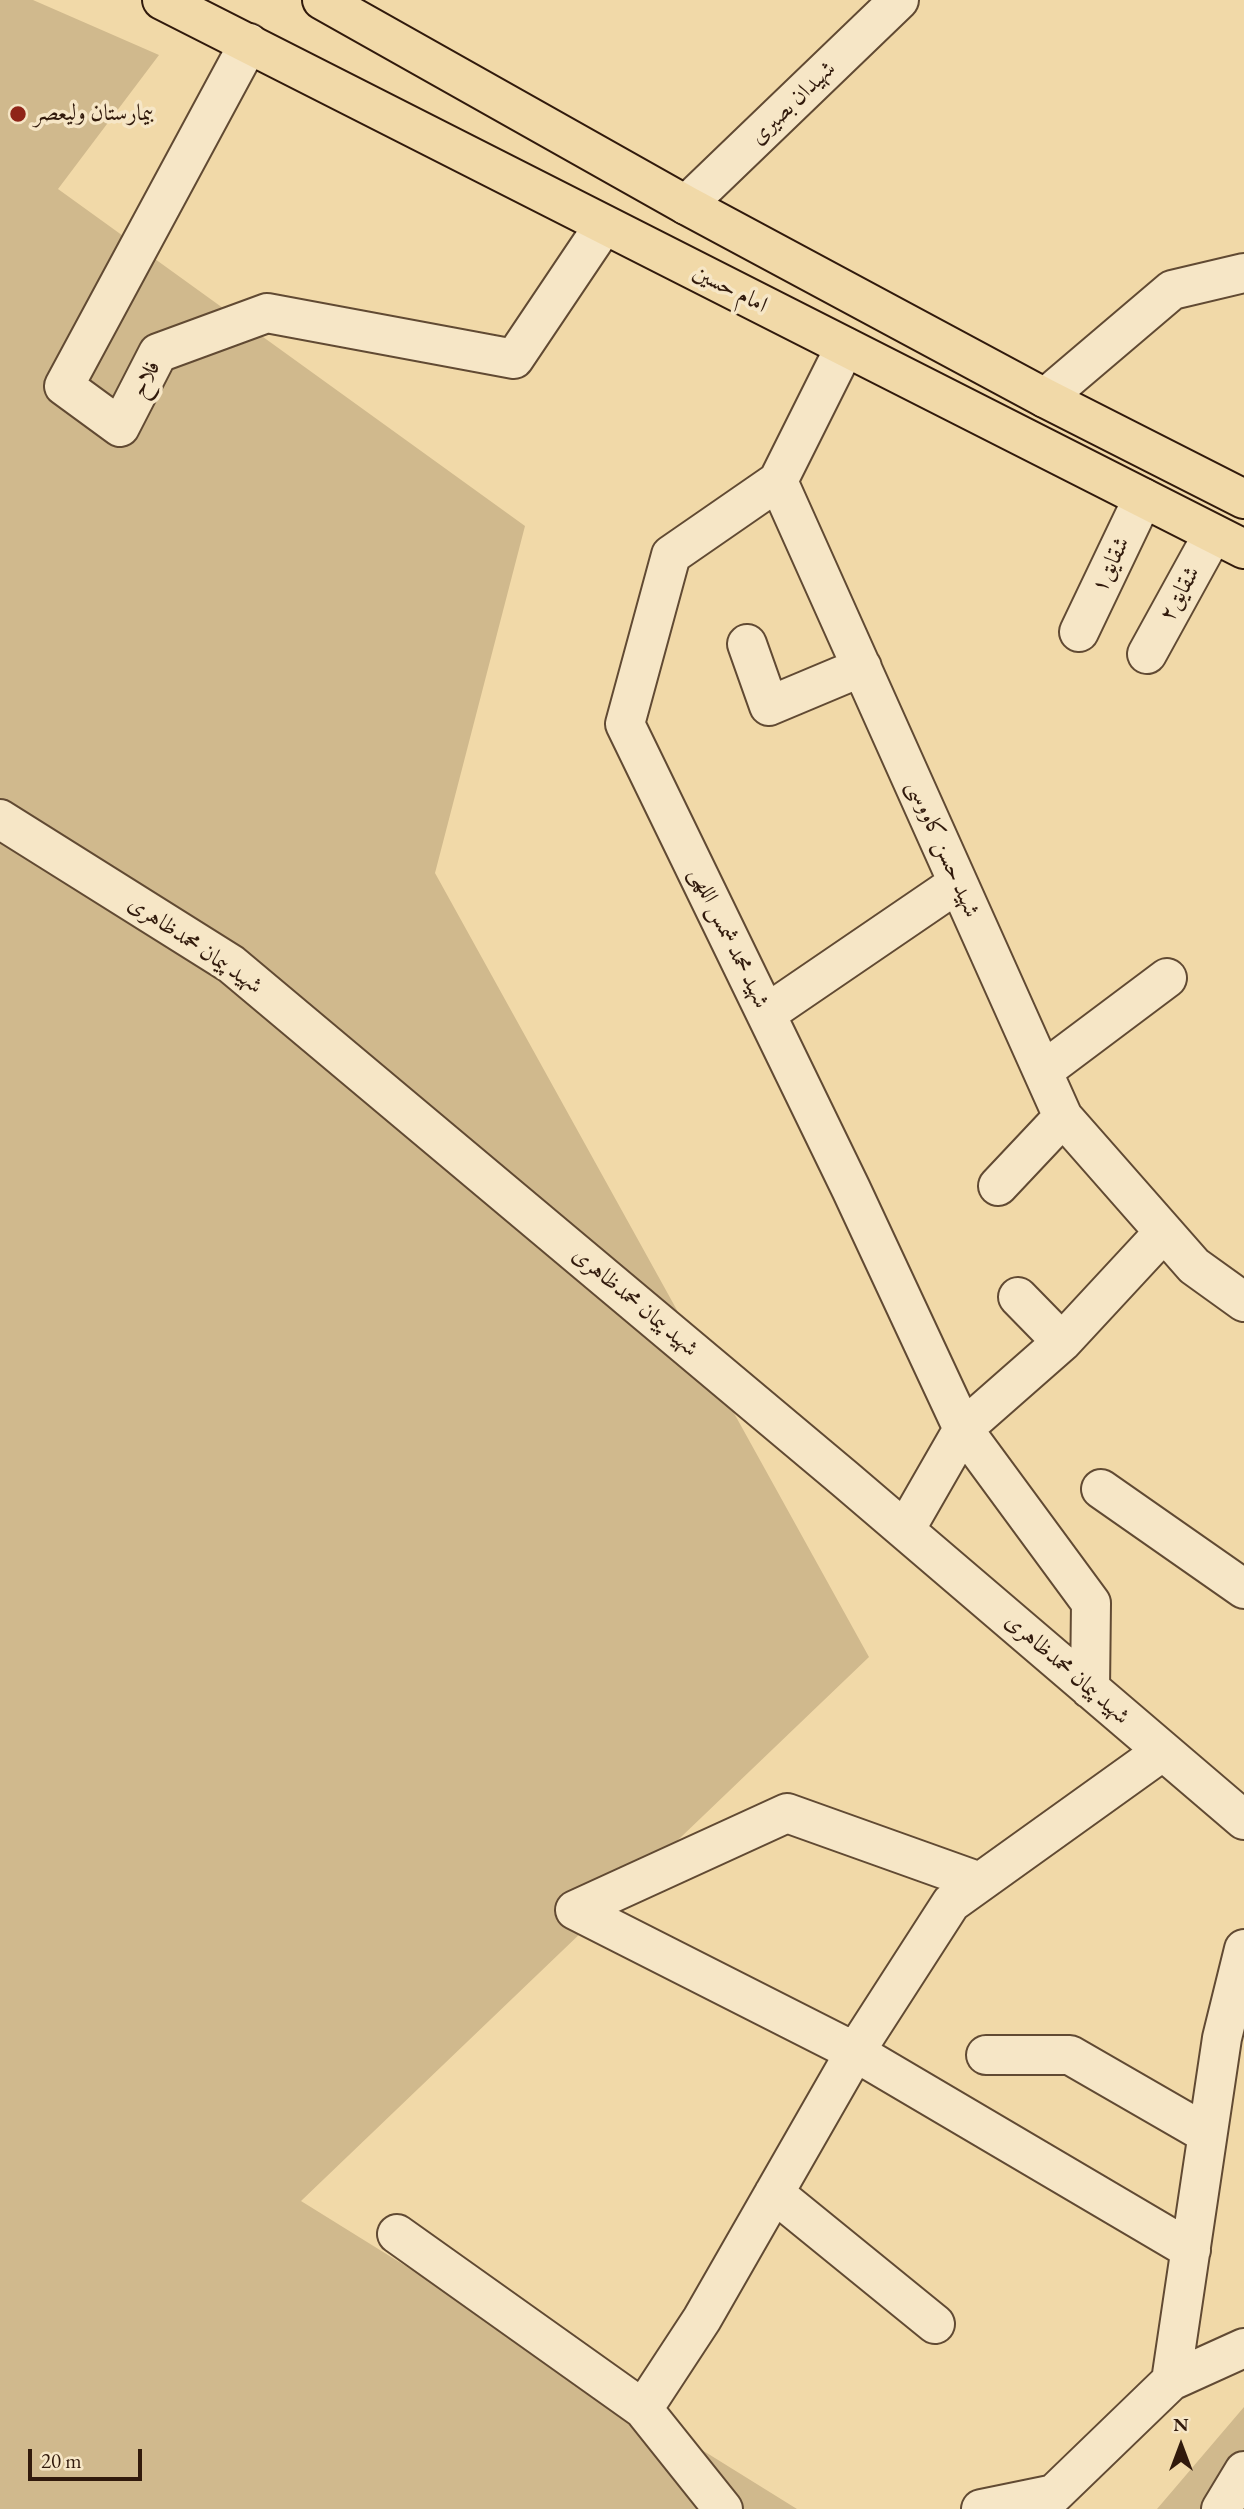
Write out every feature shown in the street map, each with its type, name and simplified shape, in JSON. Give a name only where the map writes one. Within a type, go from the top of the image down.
[{"type":"main road","name":"امام حسین","points":[[162,0],[234,23],[604,225],[1229,542]]},
{"type":"main road","points":[[322,0],[686,205],[1045,398],[1244,499]]},
{"type":"street","name":"شهیدان بصیری","points":[[686,205],[900,0]]},
{"type":"street","name":"فلاح","points":[[234,23],[64,386],[120,427],[158,353],[267,313],[514,359],[604,225]]},
{"type":"street","points":[[1045,398],[1172,290],[1244,273]]},
{"type":"street","points":[[778,481],[845,347]]},
{"type":"street","name":"شهید حسن کاووسی","points":[[778,481],[1063,1117],[1194,1266],[1244,1302]]},
{"type":"street","name":"شهید محمد شمس اللهی","points":[[778,481],[671,555],[625,724],[964,1429],[1091,1603],[1090,1689]]},
{"type":"street","name":"شقایق۱","points":[[1079,632],[1143,498]]},
{"type":"street","name":"شقایق۲","points":[[1147,654],[1229,542]]},
{"type":"street","points":[[747,644],[769,706],[862,667]]},
{"type":"street","name":"شهید پیمان محمدظاهری","points":[[0,818],[231,964],[905,1530],[1244,1820]]},
{"type":"street","points":[[766,1014],[958,883]]},
{"type":"street","points":[[1043,1071],[1167,978]]},
{"type":"street","points":[[998,1186],[1063,1117]]},
{"type":"street","points":[[905,1530],[964,1429],[1062,1342],[1164,1232]]},
{"type":"street","points":[[1018,1297],[1062,1342]]},
{"type":"street","points":[[1101,1489],[1244,1589]]},
{"type":"street","points":[[643,2409],[702,2319],[855,2052],[951,1903],[1163,1751]]},
{"type":"street","points":[[980,1882],[787,1813],[575,1910],[855,2052],[1191,2250]]},
{"type":"street","points":[[1171,2381],[1222,2038],[1244,1949]]},
{"type":"street","points":[[986,2055],[1070,2055],[1208,2134]]},
{"type":"street","points":[[774,2193],[935,2324]]},
{"type":"street","points":[[397,2234],[643,2409],[723,2509]]},
{"type":"street","points":[[981,2509],[1054,2494],[1171,2381],[1244,2348]]},
{"type":"street","points":[[1221,2509],[1244,2471]]},
{"type":"shaded area","points":[[0,0],[33,0],[159,55],[58,189],[525,526],[435,873],[869,1657],[301,2201],[797,2509],[0,2509]]},
{"type":"shaded area","points":[[1244,2407],[1244,2509],[1157,2509]]},
{"type":"place","name":"بیمارستان ولیعصر","points":[[18,114]]}]
